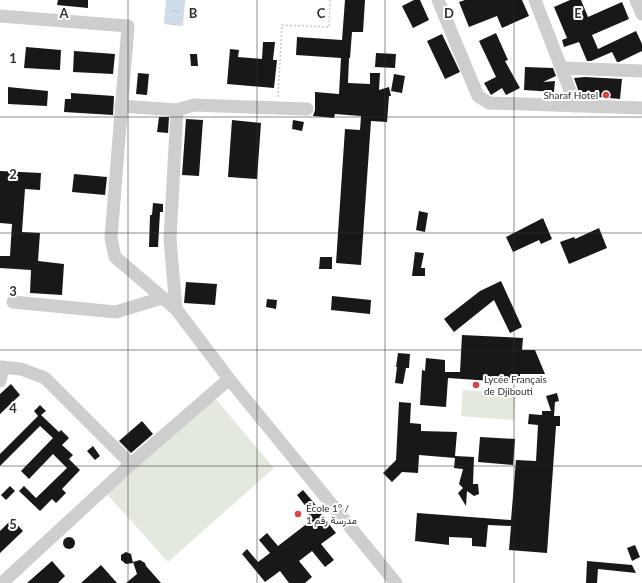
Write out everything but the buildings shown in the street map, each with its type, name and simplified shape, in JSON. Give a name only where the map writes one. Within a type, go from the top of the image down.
[{"type":"street","points":[[438,0],[478,96],[482,100],[489,103],[642,108]]},
{"type":"street","points":[[535,0],[576,106]]},
{"type":"street","points":[[636,0],[642,14]]},
{"type":"street","points":[[0,16],[128,26],[111,238],[115,257],[176,309],[229,379],[396,583]]},
{"type":"street","points":[[562,68],[642,71]]},
{"type":"street","points":[[122,106],[177,110],[194,105],[307,109]]},
{"type":"street","points":[[176,309],[170,239],[177,110]]},
{"type":"street","points":[[13,302],[116,312],[162,298]]},
{"type":"street","points":[[0,381],[2,367],[21,370],[46,378],[131,464]]},
{"type":"street","points":[[2,583],[131,464],[229,379]]},
{"type":"path","points":[[277,107],[282,25],[328,27],[330,0]]},
{"type":"shaded area","points":[[463,390],[516,394],[514,420],[461,416]]},
{"type":"shaded area","points":[[214,397],[274,468],[168,562],[105,492]]},
{"type":"water","points":[[166,0],[185,0],[183,26],[164,24]]},
{"type":"place","name":"Sharaf Hotel","points":[[606,95]]},
{"type":"place","name":"Lycée Français de Djibouti","points":[[476,385]]},
{"type":"place","name":"École 1° / مدرسة رقم 1","points":[[298,514]]}]
